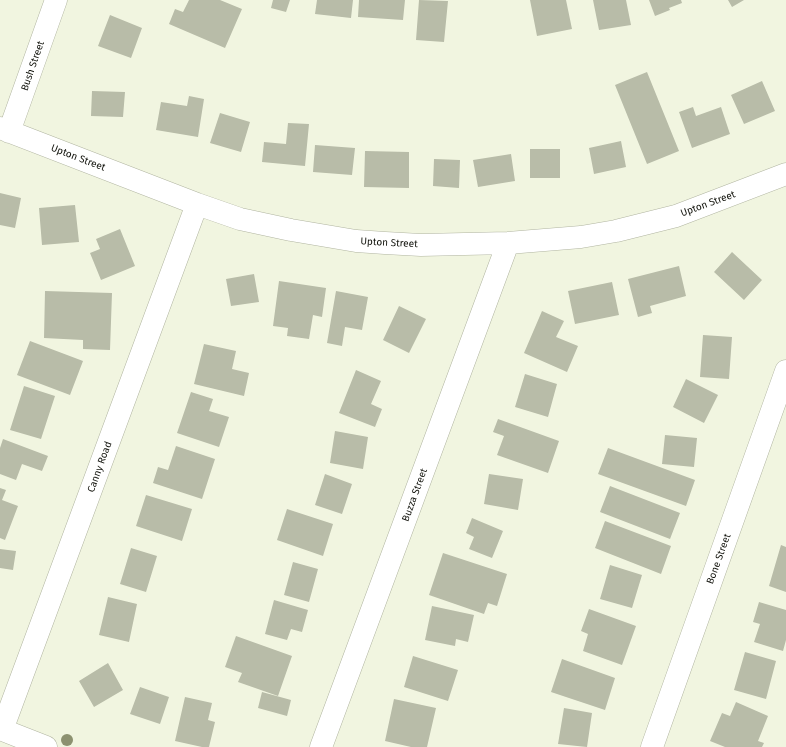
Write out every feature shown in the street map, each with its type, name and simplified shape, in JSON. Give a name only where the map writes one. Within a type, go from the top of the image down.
[{"type":"street","name":"Bush Street","points":[[5,130],[56,0]]},
{"type":"street","name":"Upton Street","points":[[5,130],[197,204],[240,219],[291,230],[356,241],[421,245],[508,243],[581,237],[616,231],[676,216],[786,174]]},
{"type":"street","name":"Canny Road","points":[[1,730],[197,204]]},
{"type":"street","name":"Buzza Street","points":[[321,747],[508,243]]},
{"type":"street","name":"Bone Street","points":[[652,747],[786,371]]},
{"type":"street","points":[[1,730],[46,747]]},
{"type":"building","points":[[189,0],[220,0],[242,9],[225,48],[169,24],[175,9],[183,12]]},
{"type":"building","points":[[273,0],[290,0],[286,12],[271,8]]},
{"type":"building","points":[[317,0],[353,0],[351,18],[315,14]]},
{"type":"building","points":[[359,0],[405,0],[403,20],[358,17]]},
{"type":"building","points":[[419,0],[448,1],[444,42],[416,40]]},
{"type":"building","points":[[530,0],[566,0],[572,29],[537,36]]},
{"type":"building","points":[[593,0],[626,0],[631,25],[599,30]]},
{"type":"building","points":[[649,0],[681,0],[682,3],[655,16]]},
{"type":"building","points":[[728,0],[744,0],[732,7]]},
{"type":"building","points":[[110,15],[142,28],[131,58],[98,46]]},
{"type":"building","points":[[647,72],[679,151],[647,164],[615,85]]},
{"type":"building","points":[[762,81],[775,111],[744,124],[731,95]]},
{"type":"building","points":[[92,91],[125,92],[123,117],[91,116]]},
{"type":"building","points":[[189,96],[204,99],[198,137],[156,130],[161,102],[187,106]]},
{"type":"building","points":[[693,107],[696,116],[721,107],[730,134],[692,148],[679,112]]},
{"type":"building","points":[[220,113],[250,122],[241,152],[210,143]]},
{"type":"building","points":[[288,123],[309,124],[305,166],[262,162],[264,142],[286,144]]},
{"type":"building","points":[[621,141],[626,167],[594,174],[589,148]]},
{"type":"building","points":[[315,145],[355,148],[352,175],[313,172]]},
{"type":"building","points":[[530,149],[560,149],[560,178],[530,178]]},
{"type":"building","points":[[365,151],[409,152],[409,188],[364,187]]},
{"type":"building","points":[[511,154],[515,181],[478,187],[473,160]]},
{"type":"building","points":[[434,159],[460,160],[459,188],[433,186]]},
{"type":"building","points":[[0,193],[21,198],[15,228],[0,225]]},
{"type":"building","points":[[75,205],[79,242],[42,245],[39,208]]},
{"type":"building","points":[[120,229],[135,266],[101,280],[90,253],[100,249],[96,239]]},
{"type":"building","points":[[732,252],[762,280],[744,300],[714,272]]},
{"type":"building","points":[[679,266],[686,296],[650,306],[652,313],[638,317],[628,279]]},
{"type":"building","points":[[254,274],[259,302],[231,306],[226,279]]},
{"type":"building","points":[[279,281],[326,288],[322,317],[313,315],[309,339],[287,336],[288,328],[273,326]]},
{"type":"building","points":[[612,282],[619,315],[575,324],[568,291]]},
{"type":"building","points":[[45,291],[112,293],[110,350],[83,349],[83,340],[44,338]]},
{"type":"building","points":[[336,291],[368,297],[362,330],[345,327],[342,346],[327,343]]},
{"type":"building","points":[[399,306],[426,319],[409,353],[383,340]]},
{"type":"building","points":[[542,311],[564,321],[556,337],[578,346],[567,372],[524,353]]},
{"type":"building","points":[[703,335],[732,337],[729,379],[700,377]]},
{"type":"building","points":[[30,341],[83,361],[70,395],[17,375]]},
{"type":"building","points":[[204,344],[236,351],[232,369],[249,373],[244,396],[194,384]]},
{"type":"building","points":[[356,370],[381,381],[371,404],[382,409],[375,427],[339,413]]},
{"type":"building","points":[[525,374],[557,384],[548,417],[515,407]]},
{"type":"building","points":[[686,379],[718,395],[704,423],[673,407]]},
{"type":"building","points":[[24,386],[55,396],[41,439],[10,430]]},
{"type":"building","points":[[191,392],[213,399],[209,411],[229,417],[219,447],[177,433]]},
{"type":"building","points":[[498,419],[559,441],[548,473],[497,455],[504,436],[493,432]]},
{"type":"building","points":[[335,431],[368,437],[363,469],[330,463]]},
{"type":"building","points":[[665,435],[697,438],[694,467],[662,464]]},
{"type":"building","points":[[3,439],[48,456],[42,471],[22,464],[16,480],[0,474],[0,448]]},
{"type":"building","points":[[176,446],[215,459],[202,499],[153,483],[158,467],[168,470]]},
{"type":"building","points":[[608,448],[695,480],[686,506],[598,474]]},
{"type":"building","points":[[325,474],[352,484],[342,514],[315,505]]},
{"type":"building","points":[[489,474],[523,479],[518,510],[484,504]]},
{"type":"building","points":[[610,486],[680,513],[670,539],[600,512]]},
{"type":"building","points":[[0,488],[6,490],[2,500],[18,506],[5,540],[0,538]]},
{"type":"building","points":[[146,495],[192,509],[182,541],[136,526]]},
{"type":"building","points":[[287,509],[333,524],[323,556],[277,540]]},
{"type":"building","points":[[472,518],[503,531],[492,558],[469,549],[474,537],[466,533]]},
{"type":"building","points":[[605,521],[671,546],[661,574],[595,548]]},
{"type":"building","points":[[781,545],[786,547],[786,592],[769,586]]},
{"type":"building","points":[[131,548],[157,556],[146,592],[120,584]]},
{"type":"building","points":[[0,549],[16,551],[13,570],[0,568]]},
{"type":"building","points":[[443,553],[507,574],[497,606],[488,603],[484,614],[429,595]]},
{"type":"building","points":[[293,562],[318,569],[309,602],[284,595]]},
{"type":"building","points":[[610,565],[642,575],[632,608],[600,599]]},
{"type":"building","points":[[108,597],[137,604],[129,642],[99,635]]},
{"type":"building","points":[[274,600],[308,610],[302,632],[291,629],[287,640],[265,634]]},
{"type":"building","points":[[759,602],[786,610],[786,640],[783,651],[754,642],[760,624],[753,622]]},
{"type":"building","points":[[432,606],[474,615],[468,642],[456,639],[455,646],[425,640]]},
{"type":"building","points":[[589,609],[636,626],[622,665],[583,651],[588,634],[581,631]]},
{"type":"building","points":[[236,636],[292,656],[278,696],[238,682],[242,673],[225,667]]},
{"type":"building","points":[[745,652],[776,661],[766,699],[734,690]]},
{"type":"building","points":[[413,656],[458,670],[448,701],[404,687]]},
{"type":"building","points":[[562,659],[615,678],[605,710],[551,692]]},
{"type":"building","points":[[108,663],[123,690],[94,707],[79,681]]},
{"type":"building","points":[[140,687],[169,697],[160,724],[130,714]]},
{"type":"building","points":[[262,692],[291,700],[287,716],[258,708]]},
{"type":"building","points":[[185,697],[212,703],[208,720],[215,722],[209,747],[202,747],[175,741]]},
{"type":"building","points":[[394,699],[436,708],[427,747],[411,747],[385,741]]},
{"type":"building","points":[[736,702],[768,716],[758,741],[764,743],[762,747],[725,747],[710,741],[722,713],[730,716]]},
{"type":"building","points":[[564,708],[592,713],[587,747],[558,744]]}]
